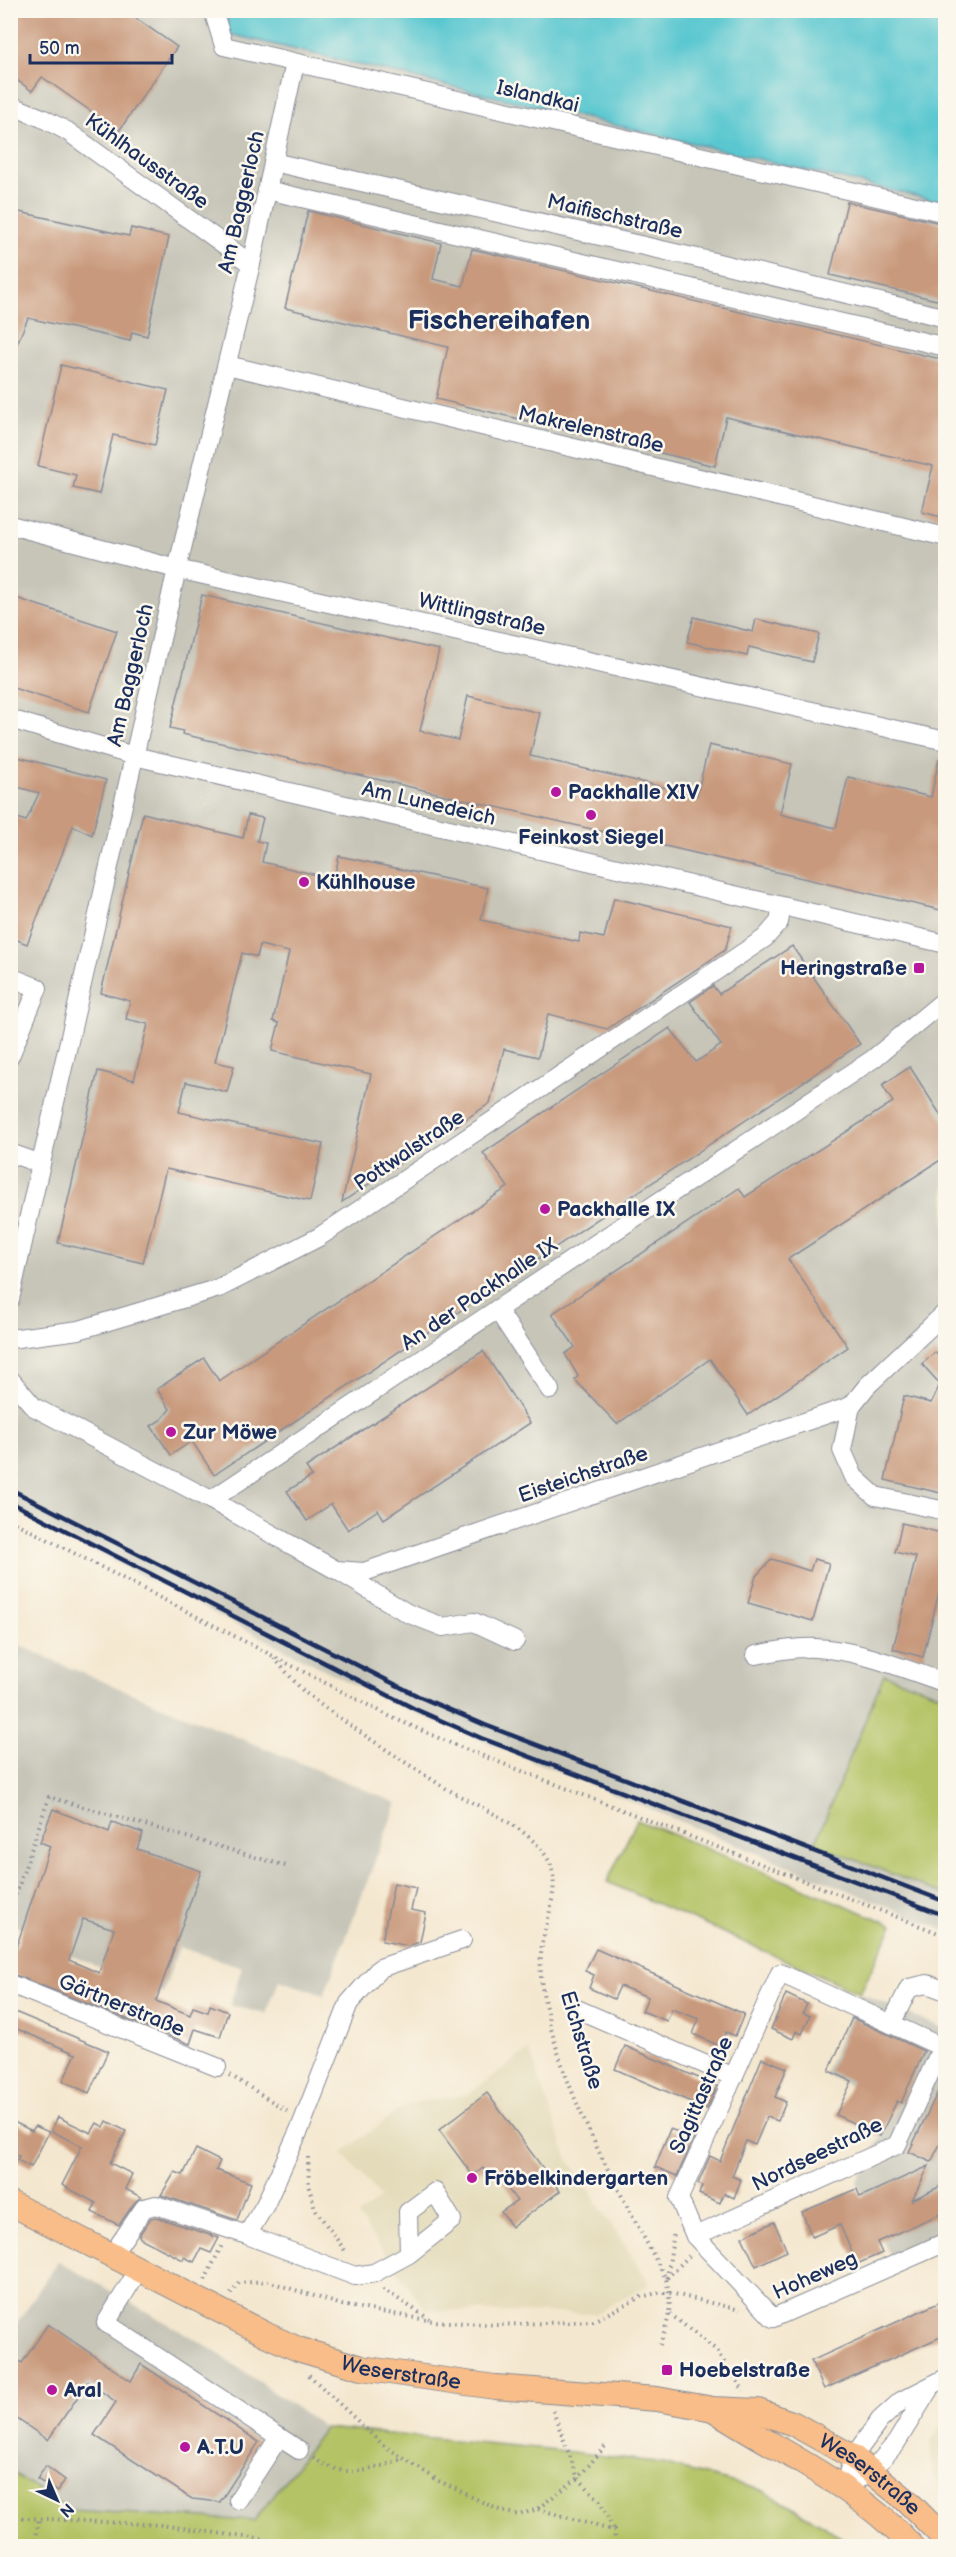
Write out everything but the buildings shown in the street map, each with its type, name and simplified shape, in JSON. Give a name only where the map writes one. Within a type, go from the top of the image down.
[{"type":"main road","name":"Weserstraße","points":[[10,2203],[219,2311],[298,2349],[361,2368],[495,2387],[657,2399],[714,2409],[758,2411],[794,2424],[862,2465],[906,2500],[945,2540]]},
{"type":"main road","name":"Weserstraße","points":[[714,2409],[811,2465],[844,2487],[898,2532],[912,2547]]},
{"type":"street","name":"Islandkai","points":[[213,10],[224,46],[945,213]]},
{"type":"street","name":"Am Baggerloch","points":[[10,1299],[177,569],[251,264],[295,63]]},
{"type":"street","name":"Kühlhausstraße","points":[[10,105],[67,131],[251,264]]},
{"type":"street","name":"Maifischstraße","points":[[273,162],[706,260],[945,318]]},
{"type":"street","points":[[267,190],[945,348]]},
{"type":"street","name":"Makrelenstraße","points":[[227,365],[945,537]]},
{"type":"street","name":"Wittlingstraße","points":[[10,525],[177,569],[945,741]]},
{"type":"street","name":"Am Lunedeich","points":[[10,719],[134,756],[945,944]]},
{"type":"street","name":"Pottwalstraße","points":[[10,1339],[79,1330],[219,1288],[319,1237],[765,938],[779,922],[782,907]]},
{"type":"street","points":[[10,977],[38,988],[10,1056]]},
{"type":"street","name":"An der Packhalle IX","points":[[211,1500],[873,1059],[945,999]]},
{"type":"street","points":[[10,1153],[41,1164]]},
{"type":"street","points":[[497,1309],[550,1390]]},
{"type":"street","points":[[945,1312],[867,1386],[851,1406],[842,1450],[854,1477],[875,1496],[945,1511]]},
{"type":"street","points":[[10,1379],[34,1407],[211,1500]]},
{"type":"street","name":"Eisteichstraße","points":[[211,1500],[336,1570],[364,1572],[851,1406]]},
{"type":"street","points":[[336,1570],[407,1613],[443,1627],[474,1622],[516,1641]]},
{"type":"street","points":[[756,1655],[787,1649],[816,1648],[850,1652],[945,1683]]},
{"type":"street","points":[[248,2235],[266,2205],[302,2126],[349,2003],[380,1968],[462,1940]]},
{"type":"street","name":"Sagittastraße","points":[[679,2198],[780,1973],[891,2024]]},
{"type":"street","name":"Gärtnerstraße","points":[[10,1984],[217,2067]]},
{"type":"street","points":[[944,2048],[891,2024],[909,1988],[927,1984],[945,1991]]},
{"type":"street","points":[[577,2009],[734,2077]]},
{"type":"street","name":"Nordseestraße","points":[[694,2236],[897,2145],[944,2048]]},
{"type":"street","points":[[679,2198],[694,2236]]},
{"type":"street","points":[[112,2255],[144,2208],[156,2205],[248,2235],[355,2276],[374,2273],[409,2254]]},
{"type":"street","name":"Hoheweg","points":[[694,2236],[773,2319],[945,2242]]},
{"type":"street","points":[[139,2269],[106,2323],[299,2450]]},
{"type":"street","points":[[862,2465],[880,2420],[902,2401],[938,2381]]},
{"type":"street","points":[[844,2487],[862,2465],[896,2442],[938,2381]]},
{"type":"street","points":[[238,2500],[279,2437]]},
{"type":"path","points":[[10,1520],[391,1717],[455,1745],[945,1936]]},
{"type":"path","name":"Eichstraße","points":[[271,1655],[303,1691],[321,1706],[442,1786],[511,1825],[538,1844],[548,1859],[553,1872],[553,1890],[542,1946],[541,1984],[547,2016],[574,2095],[603,2164],[666,2278],[670,2293],[670,2314],[660,2345]]},
{"type":"path","points":[[10,1912],[49,1797],[286,1866]]},
{"type":"path","points":[[217,2067],[285,2108],[302,2126],[308,2142],[309,2187],[315,2209],[364,2275],[433,2321]]},
{"type":"path","points":[[666,2278],[679,2198]]},
{"type":"path","points":[[195,2298],[230,2229]]},
{"type":"path","points":[[666,2278],[690,2255],[694,2236]]},
{"type":"path","points":[[219,2311],[238,2283],[267,2281],[342,2305],[433,2321],[498,2325],[581,2323],[604,2317],[641,2297],[658,2293],[670,2293],[773,2319]]},
{"type":"path","points":[[670,2314],[715,2349],[758,2411]]},
{"type":"path","points":[[308,2374],[382,2445],[439,2481],[501,2511],[519,2515],[537,2509],[578,2478],[607,2444]]},
{"type":"path","points":[[545,2391],[578,2478],[600,2501],[614,2531],[616,2547]]},
{"type":"path","points":[[331,2469],[361,2471],[403,2459]]},
{"type":"path","points":[[537,2509],[614,2531]]},
{"type":"path","points":[[10,2517],[160,2525],[307,2547]]},
{"type":"path","points":[[35,2547],[39,2518]]},
{"type":"path","points":[[838,2547],[858,2541]]},
{"type":"shaded area","points":[[10,11],[226,11],[229,34],[945,203],[945,1930],[386,1701],[11,1509]]},
{"type":"shaded area","points":[[10,1640],[51,1660],[397,1803],[324,1995],[279,1980],[266,2014],[230,2005],[242,1967],[179,1947],[163,1993],[69,1955],[11,1923]]},
{"type":"shaded area","points":[[860,1993],[945,2029],[945,2232],[890,2256],[857,2182],[896,2107],[824,2074]]},
{"type":"shaded area","name":"Fröbelkindergarten","points":[[529,2050],[567,2157],[650,2284],[595,2314],[426,2310],[358,2216],[381,2198],[342,2153],[407,2104],[469,2094]]},
{"type":"shaded area","points":[[58,2261],[207,2346],[325,2428],[255,2521],[70,2510],[11,2471],[10,2334]]},
{"type":"shaded area","points":[[945,2417],[945,2494],[932,2475],[931,2441]]},
{"type":"green space","points":[[884,1674],[945,1696],[945,1895],[815,1844]]},
{"type":"green space","points":[[637,1820],[893,1925],[860,1993],[607,1882]]},
{"type":"green space","points":[[325,2428],[547,2449],[655,2462],[762,2490],[830,2529],[850,2546],[11,2546],[10,2471],[70,2510],[254,2521]]},
{"type":"water","points":[[226,11],[945,11],[945,203],[229,34]]},
{"type":"railway","points":[[10,1489],[420,1697],[485,1725],[946,1902]]},
{"type":"railway","points":[[10,1502],[415,1709],[481,1738],[946,1916]]},
{"type":"place","name":"Packhalle XIV","points":[[556,792]]},
{"type":"place","name":"Feinkost Siegel","points":[[591,815]]},
{"type":"place","name":"Kühlhouse","points":[[304,882]]},
{"type":"place","name":"Heringstraße","points":[[919,968]]},
{"type":"place","name":"Packhalle IX","points":[[545,1209]]},
{"type":"place","name":"Zur Möwe","points":[[171,1432]]},
{"type":"place","name":"Fröbelkindergarten","points":[[472,2178]]},
{"type":"place","name":"Hoebelstraße","points":[[667,2370]]},
{"type":"place","name":"Aral","points":[[52,2390]]},
{"type":"place","name":"A.T.U","points":[[185,2447]]},
{"type":"district","name":"Fischereihafen","points":[[499,320]]}]
